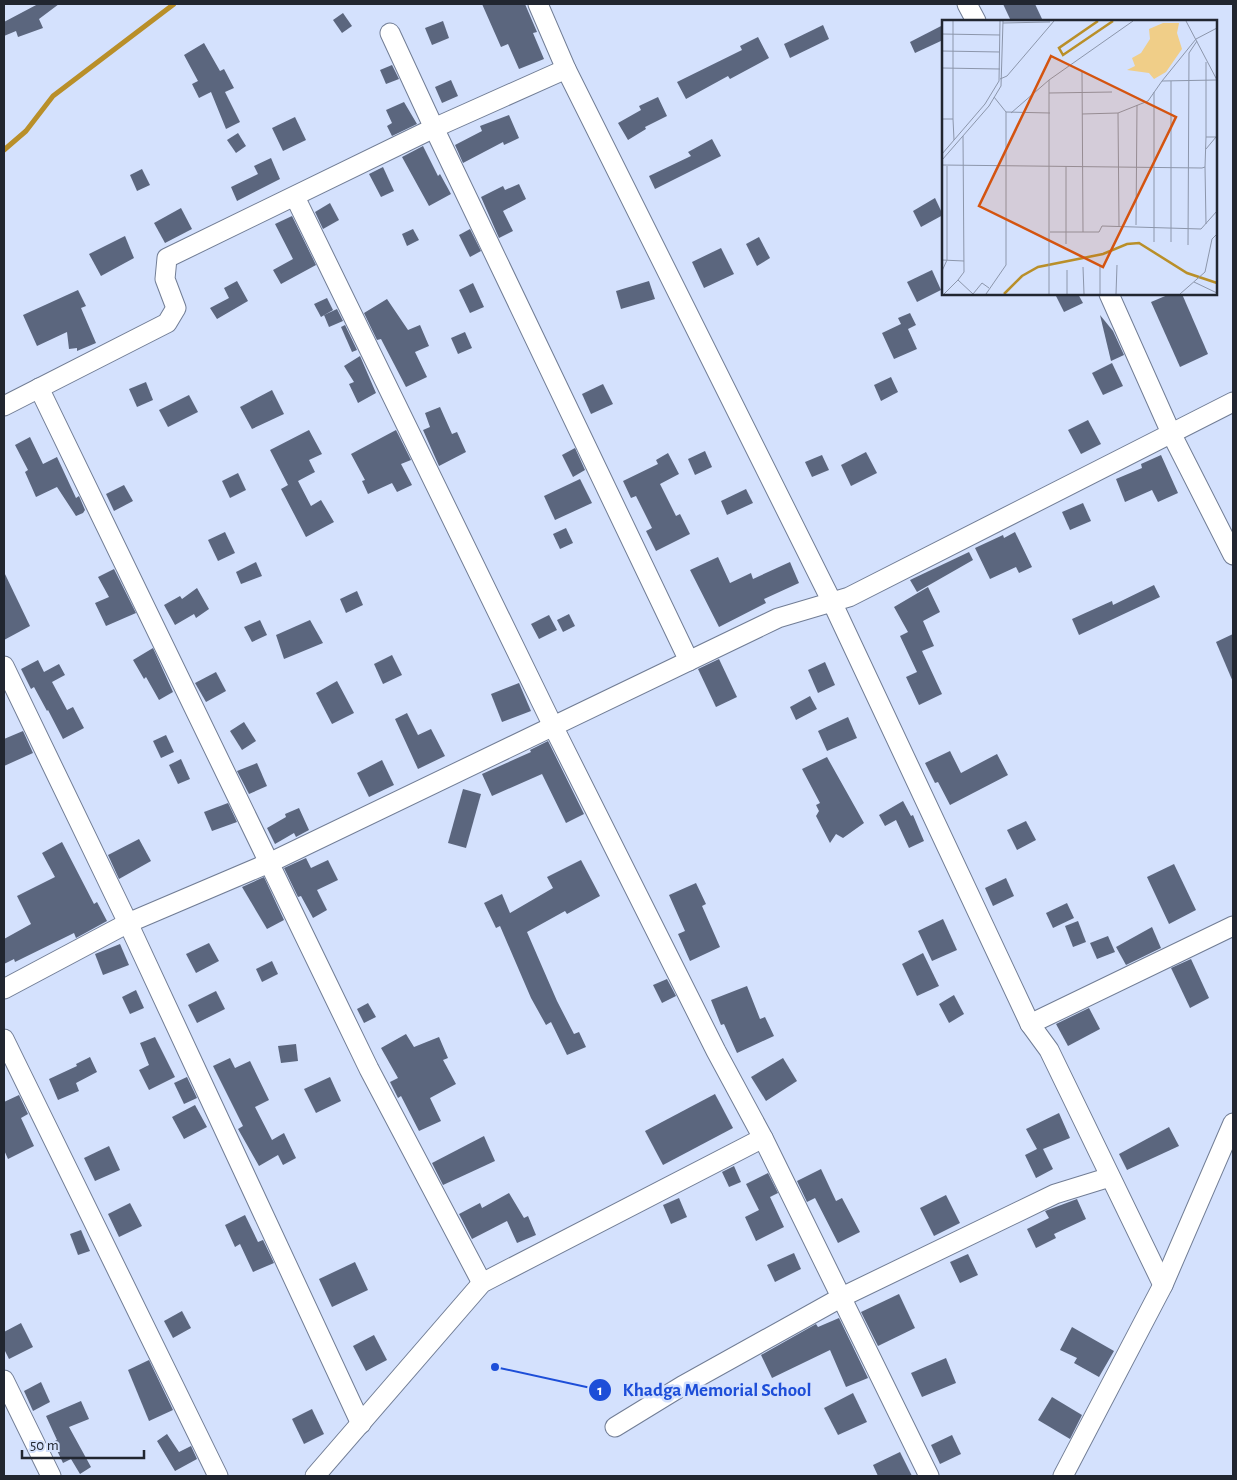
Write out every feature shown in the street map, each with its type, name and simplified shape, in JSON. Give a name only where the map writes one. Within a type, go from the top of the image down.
[{"type":"street","points":[[538,4],[566,69],[832,602],[1030,1024],[1049,1050],[1163,1285]]},
{"type":"street","points":[[967,4],[975,20]]},
{"type":"street","points":[[390,33],[689,661]]},
{"type":"street","points":[[4,406],[167,323],[176,308],[165,279],[166,258],[434,128],[566,69]]},
{"type":"street","points":[[295,196],[553,726],[716,1052],[763,1138],[929,1476]]},
{"type":"street","points":[[1109,295],[1171,433],[1233,556]]},
{"type":"street","points":[[39,388],[369,1069],[482,1283]]},
{"type":"street","points":[[4,990],[128,923],[269,863],[778,618],[849,597],[1233,402]]},
{"type":"street","points":[[4,666],[128,923],[361,1424]]},
{"type":"street","points":[[1030,1024],[1233,926]]},
{"type":"street","points":[[4,1039],[218,1476]]},
{"type":"street","points":[[1063,1476],[1163,1285],[1233,1123]]},
{"type":"street","points":[[315,1476],[482,1283],[763,1138]]},
{"type":"street","points":[[615,1427],[682,1386],[842,1297],[1055,1194],[1110,1177]]},
{"type":"street","points":[[4,1380],[51,1476]]},
{"type":"building","points":[[38,4],[59,4],[39,19],[43,28],[18,37],[16,31],[4,36],[4,22]]},
{"type":"building","points":[[482,4],[525,4],[537,32],[533,33],[544,59],[519,69],[508,44],[501,47]]},
{"type":"building","points":[[1003,4],[1035,4],[1043,20],[1011,20]]},
{"type":"building","points":[[343,13],[352,26],[342,33],[333,20]]},
{"type":"building","points":[[443,21],[449,38],[432,45],[425,28]]},
{"type":"building","points":[[823,25],[829,39],[790,58],[784,44]]},
{"type":"building","points":[[942,26],[942,40],[915,53],[910,42]]},
{"type":"building","points":[[758,37],[769,58],[730,79],[728,76],[686,99],[677,82],[742,50],[740,46]]},
{"type":"building","points":[[204,43],[220,71],[224,69],[234,88],[225,92],[240,122],[226,129],[211,92],[199,98],[192,84],[198,81],[184,55]]},
{"type":"building","points":[[392,65],[399,79],[386,84],[380,70]]},
{"type":"building","points":[[451,80],[458,96],[442,103],[435,87]]},
{"type":"building","points":[[658,97],[667,116],[645,127],[646,129],[628,140],[618,123],[641,110],[639,106]]},
{"type":"building","points":[[404,102],[417,124],[392,136],[387,126],[392,123],[386,110]]},
{"type":"building","points":[[509,115],[519,138],[504,145],[503,142],[463,163],[455,145],[482,131],[480,126]]},
{"type":"building","points":[[295,117],[306,140],[283,151],[272,128]]},
{"type":"building","points":[[238,133],[246,146],[236,153],[227,140]]},
{"type":"building","points":[[712,139],[721,156],[655,189],[649,176],[691,156],[688,152]]},
{"type":"building","points":[[423,146],[438,176],[440,174],[451,194],[429,206],[402,157]]},
{"type":"building","points":[[271,158],[280,179],[237,201],[231,187],[258,174],[254,166]]},
{"type":"building","points":[[383,167],[394,191],[381,197],[369,174]]},
{"type":"building","points":[[142,169],[150,185],[137,191],[130,175]]},
{"type":"building","points":[[519,184],[526,199],[503,211],[513,231],[499,238],[481,197],[503,186],[505,190]]},
{"type":"building","points":[[935,198],[942,216],[921,227],[913,211]]},
{"type":"building","points":[[330,203],[339,220],[323,229],[315,212]]},
{"type":"building","points":[[181,208],[192,229],[165,243],[154,223]]},
{"type":"building","points":[[292,216],[316,265],[281,284],[273,270],[293,259],[275,224]]},
{"type":"building","points":[[413,229],[419,240],[407,246],[402,234]]},
{"type":"building","points":[[470,229],[481,251],[470,257],[459,235]]},
{"type":"building","points":[[125,236],[134,258],[101,276],[89,254]]},
{"type":"building","points":[[759,237],[770,258],[757,266],[746,244]]},
{"type":"building","points":[[721,248],[734,274],[704,288],[692,262]]},
{"type":"building","points":[[932,270],[941,290],[917,302],[907,282]]},
{"type":"building","points":[[237,281],[248,301],[217,319],[210,308],[229,298],[224,288]]},
{"type":"building","points":[[649,281],[655,299],[621,309],[616,291]]},
{"type":"building","points":[[473,283],[484,307],[470,313],[459,290]]},
{"type":"building","points":[[78,290],[86,306],[81,308],[96,343],[77,351],[77,348],[69,349],[67,332],[37,346],[23,315]]},
{"type":"building","points":[[1056,295],[1079,295],[1083,303],[1064,312]]},
{"type":"building","points":[[1168,295],[1182,295],[1208,354],[1180,367],[1151,302]]},
{"type":"building","points":[[327,298],[333,310],[321,317],[314,304]]},
{"type":"building","points":[[387,299],[408,330],[420,325],[429,346],[415,352],[427,377],[406,387],[381,339],[377,340],[364,313]]},
{"type":"building","points":[[337,309],[343,321],[329,327],[324,315]]},
{"type":"building","points":[[910,313],[916,325],[908,329],[917,349],[894,359],[882,333],[901,324],[898,318]]},
{"type":"building","points":[[1100,315],[1113,331],[1124,355],[1111,361]]},
{"type":"building","points":[[345,325],[357,350],[352,352],[341,327]]},
{"type":"building","points":[[465,332],[472,348],[458,354],[451,338]]},
{"type":"building","points":[[360,356],[376,393],[358,403],[349,384],[354,382],[344,366]]},
{"type":"building","points":[[1112,363],[1123,386],[1103,395],[1092,373]]},
{"type":"building","points":[[891,377],[898,392],[881,401],[874,385]]},
{"type":"building","points":[[146,382],[153,400],[137,407],[129,389]]},
{"type":"building","points":[[603,384],[613,404],[591,414],[582,394]]},
{"type":"building","points":[[272,390],[284,414],[252,429],[240,407]]},
{"type":"building","points":[[189,395],[198,412],[168,427],[159,410]]},
{"type":"building","points":[[440,407],[452,434],[457,432],[466,452],[439,466],[423,430],[430,427],[425,413]]},
{"type":"building","points":[[1088,420],[1101,444],[1081,454],[1068,430]]},
{"type":"building","points":[[309,430],[322,454],[309,460],[315,472],[298,481],[311,506],[321,500],[334,522],[306,537],[281,489],[288,485],[270,450]]},
{"type":"building","points":[[396,430],[411,460],[401,464],[412,485],[397,492],[392,483],[368,494],[362,481],[365,480],[351,454]]},
{"type":"building","points":[[30,437],[43,464],[57,457],[76,498],[79,496],[85,510],[83,513],[76,516],[57,487],[36,497],[25,472],[28,470],[15,445]]},
{"type":"building","points":[[575,448],[585,470],[573,477],[562,455]]},
{"type":"building","points":[[705,451],[712,467],[695,475],[688,459]]},
{"type":"building","points":[[866,452],[877,473],[851,486],[841,465]]},
{"type":"building","points":[[668,453],[679,474],[660,484],[676,516],[680,514],[690,534],[656,551],[646,531],[652,528],[636,496],[631,498],[623,481],[658,464],[656,460]]},
{"type":"building","points":[[822,455],[829,470],[812,477],[805,462]]},
{"type":"building","points":[[1161,455],[1178,493],[1158,502],[1152,490],[1125,502],[1116,479],[1142,468],[1141,464]]},
{"type":"building","points":[[238,473],[246,490],[230,498],[222,481]]},
{"type":"building","points":[[580,479],[592,503],[555,520],[544,496]]},
{"type":"building","points":[[124,485],[133,501],[114,511],[106,494]]},
{"type":"building","points":[[746,489],[753,503],[727,515],[721,501]]},
{"type":"building","points":[[1083,503],[1091,521],[1070,530],[1062,512]]},
{"type":"building","points":[[566,528],[573,543],[560,549],[553,534]]},
{"type":"building","points":[[225,532],[235,553],[218,561],[208,540]]},
{"type":"building","points":[[1015,532],[1032,567],[1019,573],[1016,567],[990,579],[975,548],[1003,535],[1004,538]]},
{"type":"building","points":[[969,552],[973,560],[917,592],[910,580]]},
{"type":"building","points":[[718,557],[730,583],[751,573],[753,579],[790,562],[799,583],[764,599],[766,603],[719,627],[690,570]]},
{"type":"building","points":[[256,562],[262,576],[241,584],[236,572]]},
{"type":"building","points":[[114,569],[136,613],[106,626],[95,603],[109,597],[98,577]]},
{"type":"building","points":[[4,572],[30,626],[4,640]]},
{"type":"building","points":[[1154,585],[1160,597],[1079,635],[1072,619],[1112,601],[1113,605]]},
{"type":"building","points":[[928,587],[940,612],[923,621],[934,646],[922,651],[942,694],[919,705],[906,677],[917,672],[900,636],[908,632],[894,607]]},
{"type":"building","points":[[197,588],[209,609],[196,618],[194,614],[175,625],[164,605],[180,596],[182,599]]},
{"type":"building","points":[[357,591],[363,605],[346,613],[340,599]]},
{"type":"building","points":[[569,614],[575,626],[563,632],[557,620]]},
{"type":"building","points":[[549,615],[557,630],[539,639],[531,624]]},
{"type":"building","points":[[260,620],[267,635],[252,642],[244,627]]},
{"type":"building","points":[[310,620],[323,643],[284,659],[276,635]]},
{"type":"building","points":[[1233,634],[1233,682],[1216,642]]},
{"type":"building","points":[[153,648],[173,692],[159,700],[146,677],[144,679],[133,660]]},
{"type":"building","points":[[392,655],[402,675],[383,684],[374,664]]},
{"type":"building","points":[[719,659],[737,697],[716,707],[698,669]]},
{"type":"building","points":[[38,660],[44,672],[59,664],[65,675],[52,682],[67,710],[73,707],[84,728],[63,739],[48,710],[34,687],[31,689],[21,669]]},
{"type":"building","points":[[825,662],[835,685],[818,693],[808,670]]},
{"type":"building","points":[[216,672],[226,691],[206,702],[195,683]]},
{"type":"building","points":[[337,681],[354,713],[332,724],[316,693]]},
{"type":"building","points":[[519,683],[531,711],[502,722],[491,694]]},
{"type":"building","points":[[810,696],[817,709],[796,720],[790,707]]},
{"type":"building","points":[[407,713],[418,735],[431,729],[445,756],[418,769],[395,719]]},
{"type":"building","points":[[848,717],[857,738],[827,751],[818,731]]},
{"type":"building","points":[[244,722],[256,741],[242,750],[230,731]]},
{"type":"building","points":[[23,731],[33,753],[4,766],[4,739]]},
{"type":"building","points":[[166,735],[174,752],[161,758],[153,741]]},
{"type":"building","points":[[548,741],[584,814],[566,823],[542,774],[492,796],[482,774],[531,752],[530,750]]},
{"type":"building","points":[[950,751],[961,773],[997,754],[1008,775],[950,805],[938,782],[935,783],[925,763]]},
{"type":"building","points":[[827,757],[864,823],[843,838],[836,834],[830,843],[816,816],[819,811],[816,805],[820,803],[802,769]]},
{"type":"building","points":[[181,759],[190,779],[178,784],[169,765]]},
{"type":"building","points":[[382,760],[394,785],[369,797],[357,773]]},
{"type":"building","points":[[257,763],[267,786],[249,794],[237,771]]},
{"type":"building","points":[[463,789],[481,794],[466,848],[448,843]]},
{"type":"building","points":[[903,801],[911,816],[913,815],[924,841],[909,848],[896,820],[885,826],[879,815]]},
{"type":"building","points":[[228,803],[237,822],[212,831],[204,812]]},
{"type":"building","points":[[299,808],[309,830],[296,837],[294,833],[275,844],[267,828],[286,817],[285,814]]},
{"type":"building","points":[[1026,821],[1036,840],[1017,850],[1007,830]]},
{"type":"building","points":[[139,839],[151,861],[119,879],[108,855]]},
{"type":"building","points":[[62,842],[94,904],[97,902],[107,921],[76,938],[74,933],[15,962],[14,959],[4,964],[4,939],[31,924],[17,896],[55,877],[42,853]]},
{"type":"building","points":[[306,858],[311,868],[328,860],[338,880],[317,890],[327,910],[313,918],[301,896],[298,897],[284,868]]},
{"type":"building","points":[[581,860],[600,896],[567,914],[565,911],[527,932],[557,1001],[574,1034],[579,1032],[586,1047],[567,1055],[551,1022],[546,1025],[531,998],[500,926],[496,928],[484,903],[502,894],[510,913],[553,888],[547,877]]},
{"type":"building","points":[[1174,864],[1196,910],[1169,924],[1147,877]]},
{"type":"building","points":[[264,877],[284,920],[267,929],[242,887]]},
{"type":"building","points":[[1006,878],[1014,896],[993,906],[985,888]]},
{"type":"building","points":[[696,883],[706,904],[702,906],[720,947],[690,961],[678,934],[685,931],[669,895]]},
{"type":"building","points":[[1067,903],[1074,918],[1053,928],[1046,913]]},
{"type":"building","points":[[943,919],[957,950],[932,961],[918,931]]},
{"type":"building","points":[[1078,921],[1086,942],[1073,947],[1065,926]]},
{"type":"building","points":[[1152,927],[1161,948],[1126,965],[1116,947]]},
{"type":"building","points":[[1108,936],[1115,952],[1097,959],[1090,943]]},
{"type":"building","points":[[209,943],[219,961],[196,973],[186,954]]},
{"type":"building","points":[[120,944],[129,965],[103,975],[95,954]]},
{"type":"building","points":[[923,953],[939,986],[917,996],[902,964]]},
{"type":"building","points":[[1191,959],[1209,998],[1190,1008],[1171,968]]},
{"type":"building","points":[[272,961],[278,974],[262,982],[256,969]]},
{"type":"building","points":[[667,979],[676,996],[662,1003],[653,985]]},
{"type":"building","points":[[747,986],[760,1019],[765,1017],[774,1036],[737,1053],[724,1024],[721,1025],[711,1000]]},
{"type":"building","points":[[136,990],[144,1008],[130,1014],[122,997]]},
{"type":"building","points":[[216,991],[225,1009],[197,1023],[188,1005]]},
{"type":"building","points":[[954,995],[964,1014],[949,1023],[939,1004]]},
{"type":"building","points":[[368,1003],[376,1017],[364,1023],[357,1009]]},
{"type":"building","points":[[1089,1008],[1100,1029],[1068,1046],[1056,1024]]},
{"type":"building","points":[[406,1034],[414,1047],[439,1037],[448,1058],[443,1060],[456,1084],[430,1098],[441,1121],[419,1131],[401,1096],[398,1098],[390,1082],[398,1078],[381,1048]]},
{"type":"building","points":[[155,1037],[175,1077],[149,1090],[139,1070],[149,1065],[140,1043]]},
{"type":"building","points":[[296,1044],[298,1061],[281,1063],[278,1046]]},
{"type":"building","points":[[90,1057],[97,1072],[76,1083],[79,1091],[58,1100],[49,1079],[77,1066],[76,1064]]},
{"type":"building","points":[[230,1058],[235,1068],[250,1061],[269,1100],[255,1107],[272,1140],[284,1133],[296,1158],[283,1165],[278,1155],[259,1166],[238,1129],[243,1126],[213,1066]]},
{"type":"building","points":[[783,1058],[797,1081],[766,1101],[751,1077]]},
{"type":"building","points":[[187,1077],[197,1098],[184,1104],[174,1083]]},
{"type":"building","points":[[330,1077],[341,1101],[316,1113],[304,1089]]},
{"type":"building","points":[[715,1094],[733,1128],[663,1165],[645,1131]]},
{"type":"building","points":[[19,1095],[28,1114],[21,1118],[34,1146],[8,1159],[4,1150],[4,1102]]},
{"type":"building","points":[[195,1105],[207,1127],[184,1139],[172,1117]]},
{"type":"building","points":[[1059,1113],[1070,1138],[1043,1149],[1053,1169],[1036,1178],[1025,1155],[1037,1149],[1026,1129]]},
{"type":"building","points":[[1169,1127],[1179,1146],[1127,1170],[1119,1154]]},
{"type":"building","points":[[484,1136],[495,1161],[443,1185],[432,1163]]},
{"type":"building","points":[[109,1146],[120,1170],[95,1181],[84,1158]]},
{"type":"building","points":[[734,1166],[741,1182],[729,1187],[722,1172]]},
{"type":"building","points":[[821,1169],[836,1201],[842,1198],[860,1232],[838,1243],[815,1198],[807,1202],[797,1181]]},
{"type":"building","points":[[768,1173],[778,1193],[770,1197],[784,1227],[756,1241],[745,1217],[759,1210],[746,1184]]},
{"type":"building","points":[[509,1193],[524,1218],[528,1216],[536,1235],[517,1243],[507,1221],[472,1239],[459,1214],[480,1203],[482,1208]]},
{"type":"building","points":[[946,1195],[960,1223],[934,1236],[920,1208]]},
{"type":"building","points":[[679,1198],[687,1217],[671,1224],[663,1205]]},
{"type":"building","points":[[1077,1199],[1086,1219],[1054,1234],[1056,1238],[1036,1248],[1027,1229],[1049,1218],[1045,1211]]},
{"type":"building","points":[[130,1203],[142,1226],[119,1237],[108,1214]]},
{"type":"building","points":[[245,1215],[258,1242],[263,1240],[274,1263],[253,1272],[240,1244],[235,1247],[225,1225]]},
{"type":"building","points":[[81,1230],[90,1251],[78,1255],[70,1234]]},
{"type":"building","points":[[794,1253],[801,1269],[775,1282],[767,1265]]},
{"type":"building","points":[[968,1254],[978,1275],[960,1283],[950,1262]]},
{"type":"building","points":[[355,1262],[368,1290],[332,1307],[319,1279]]},
{"type":"building","points":[[899,1294],[915,1328],[878,1346],[861,1312]]},
{"type":"building","points":[[182,1311],[191,1328],[173,1338],[164,1321]]},
{"type":"building","points":[[839,1318],[868,1378],[846,1387],[830,1350],[772,1378],[761,1355],[816,1324],[818,1327]]},
{"type":"building","points":[[21,1323],[33,1347],[9,1359],[4,1349],[4,1332]]},
{"type":"building","points":[[1072,1327],[1114,1351],[1099,1377],[1074,1363],[1077,1358],[1060,1350]]},
{"type":"building","points":[[374,1335],[387,1360],[366,1371],[353,1346]]},
{"type":"building","points":[[946,1358],[956,1383],[922,1397],[911,1373]]},
{"type":"building","points":[[149,1360],[173,1410],[149,1421],[128,1370]]},
{"type":"building","points":[[41,1382],[50,1402],[33,1411],[24,1391]]},
{"type":"building","points":[[853,1393],[867,1422],[838,1435],[824,1408]]},
{"type":"building","points":[[1052,1397],[1082,1415],[1070,1439],[1038,1420]]},
{"type":"building","points":[[81,1401],[89,1419],[69,1427],[91,1467],[80,1474],[71,1459],[63,1463],[53,1442],[57,1440],[46,1416]]},
{"type":"building","points":[[312,1409],[324,1434],[304,1444],[292,1419]]},
{"type":"building","points":[[167,1434],[179,1452],[191,1446],[197,1459],[175,1471],[157,1441]]},
{"type":"building","points":[[952,1435],[961,1454],[940,1464],[931,1445]]},
{"type":"building","points":[[900,1452],[912,1476],[878,1476],[873,1465]]},
{"type":"waterway","points":[[4,150],[26,131],[53,96],[174,4]]},
{"type":"place","name":"Khadga Memorial School","points":[[495,1367]]}]
